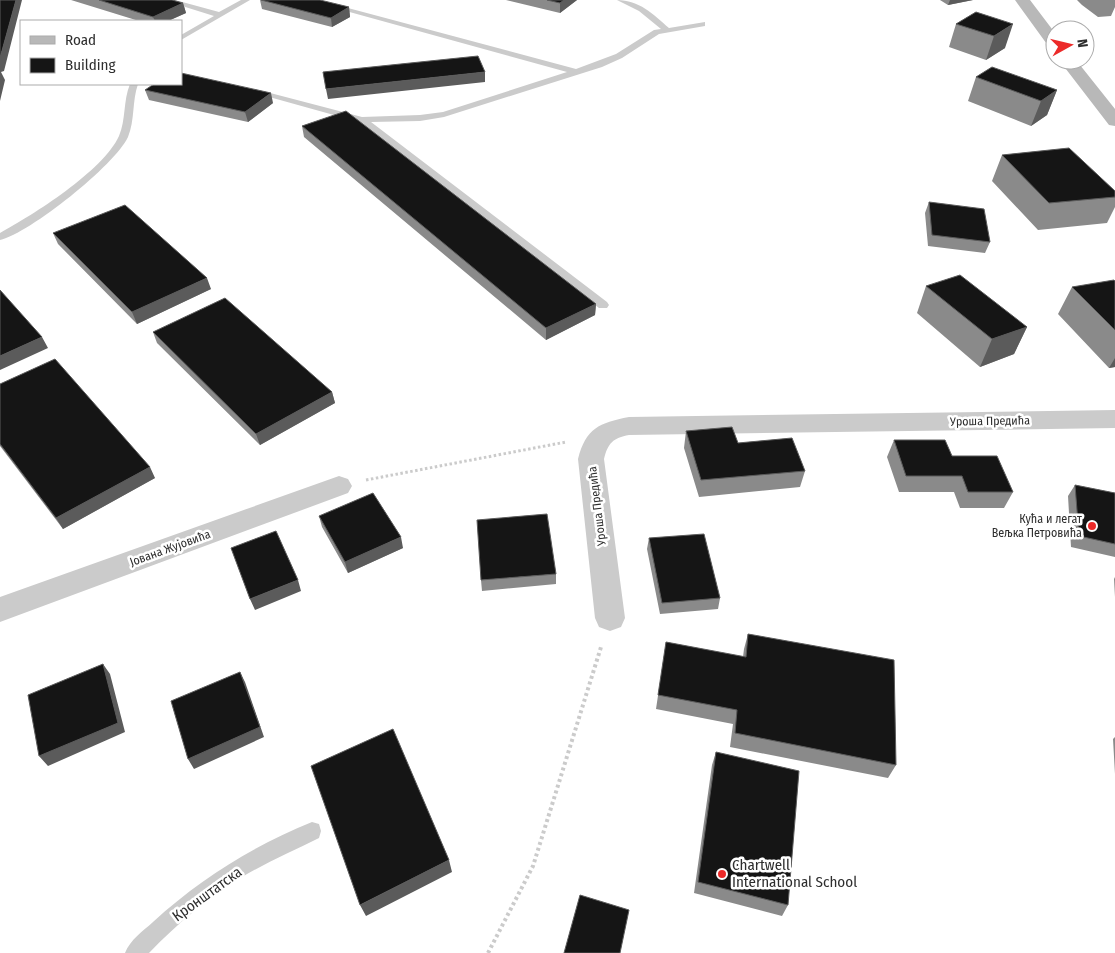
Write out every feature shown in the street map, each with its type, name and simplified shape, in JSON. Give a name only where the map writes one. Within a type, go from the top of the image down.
[{"type":"main road","points":[[1022,0],[1045,31]]},
{"type":"main road","points":[[1075,70],[1113,115]]},
{"type":"street","name":"Уроша Предића","points":[[610,618],[591,459],[594,445],[601,435],[614,429],[629,426],[1115,419]]},
{"type":"street","name":"Јована Жујовића","points":[[0,610],[339,486]]},
{"type":"lane","points":[[167,0],[220,15]]},
{"type":"lane","points":[[182,37],[246,0]]},
{"type":"lane","points":[[310,0],[577,72]]},
{"type":"lane","points":[[621,0],[642,9],[666,29]]},
{"type":"lane","points":[[248,91],[362,120],[420,118],[444,114],[577,72],[619,56],[647,37],[666,29],[702,24]]},
{"type":"lane","points":[[0,237],[34,217],[102,164],[117,146],[125,132],[134,85]]},
{"type":"lane","points":[[362,120],[602,305]]},
{"type":"lane","name":"Кронштатска","points":[[135,953],[195,899],[230,874],[312,831]]},
{"type":"path","points":[[339,486],[601,435]]},
{"type":"path","points":[[488,953],[533,866],[610,618]]},
{"type":"building","points":[[0,0],[16,0],[0,58]]},
{"type":"building","points":[[99,0],[172,0],[183,3],[153,17]]},
{"type":"building","points":[[261,0],[320,0],[349,7],[331,18]]},
{"type":"building","points":[[547,0],[564,0],[560,3]]},
{"type":"building","points":[[976,12],[1013,24],[994,36],[956,24]]},
{"type":"building","points":[[478,56],[485,72],[326,89],[323,72]]},
{"type":"building","points":[[992,67],[1057,90],[1041,101],[976,77]]},
{"type":"building","points":[[182,73],[271,93],[245,112],[145,90],[152,85],[182,85]]},
{"type":"building","points":[[346,111],[596,304],[546,328],[302,126]]},
{"type":"building","points":[[1069,148],[1115,191],[1115,197],[1049,203],[1002,155]]},
{"type":"building","points":[[929,202],[984,209],[990,242],[932,235]]},
{"type":"building","points":[[125,205],[207,278],[132,312],[53,233]]},
{"type":"building","points":[[960,275],[1027,327],[992,339],[926,286]]},
{"type":"building","points":[[1115,281],[1115,330],[1072,287]]},
{"type":"building","points":[[0,290],[42,337],[0,356]]},
{"type":"building","points":[[225,298],[332,392],[256,434],[153,332]]},
{"type":"building","points":[[55,359],[150,467],[56,518],[0,444],[0,384]]},
{"type":"building","points":[[732,427],[738,443],[792,438],[805,471],[701,480],[686,431]]},
{"type":"building","points":[[894,440],[945,440],[952,456],[997,456],[1013,492],[968,492],[962,476],[906,476]]},
{"type":"building","name":"Кућа и легат Вељка Петровића","points":[[1075,485],[1115,493],[1115,544],[1079,536]]},
{"type":"building","points":[[373,493],[401,537],[345,562],[319,516]]},
{"type":"building","points":[[547,514],[556,574],[481,580],[477,520]]},
{"type":"building","points":[[276,531],[298,580],[250,599],[231,548]]},
{"type":"building","points":[[704,534],[720,598],[662,603],[649,538]]},
{"type":"building","points":[[748,634],[894,660],[896,765],[735,733],[737,710],[658,695],[666,642],[746,657]]},
{"type":"building","points":[[103,664],[118,723],[39,756],[28,695]]},
{"type":"building","points":[[240,672],[260,727],[188,759],[171,701]]},
{"type":"building","points":[[393,729],[449,860],[360,905],[311,766]]},
{"type":"building","points":[[716,752],[799,771],[788,905],[698,882]]},
{"type":"building","points":[[580,895],[629,910],[620,953],[564,953]]},
{"type":"place","name":"Кућа и легат Вељка Петровића","points":[[1092,526]]},
{"type":"place","name":"Chartwell International School","points":[[722,874]]}]
